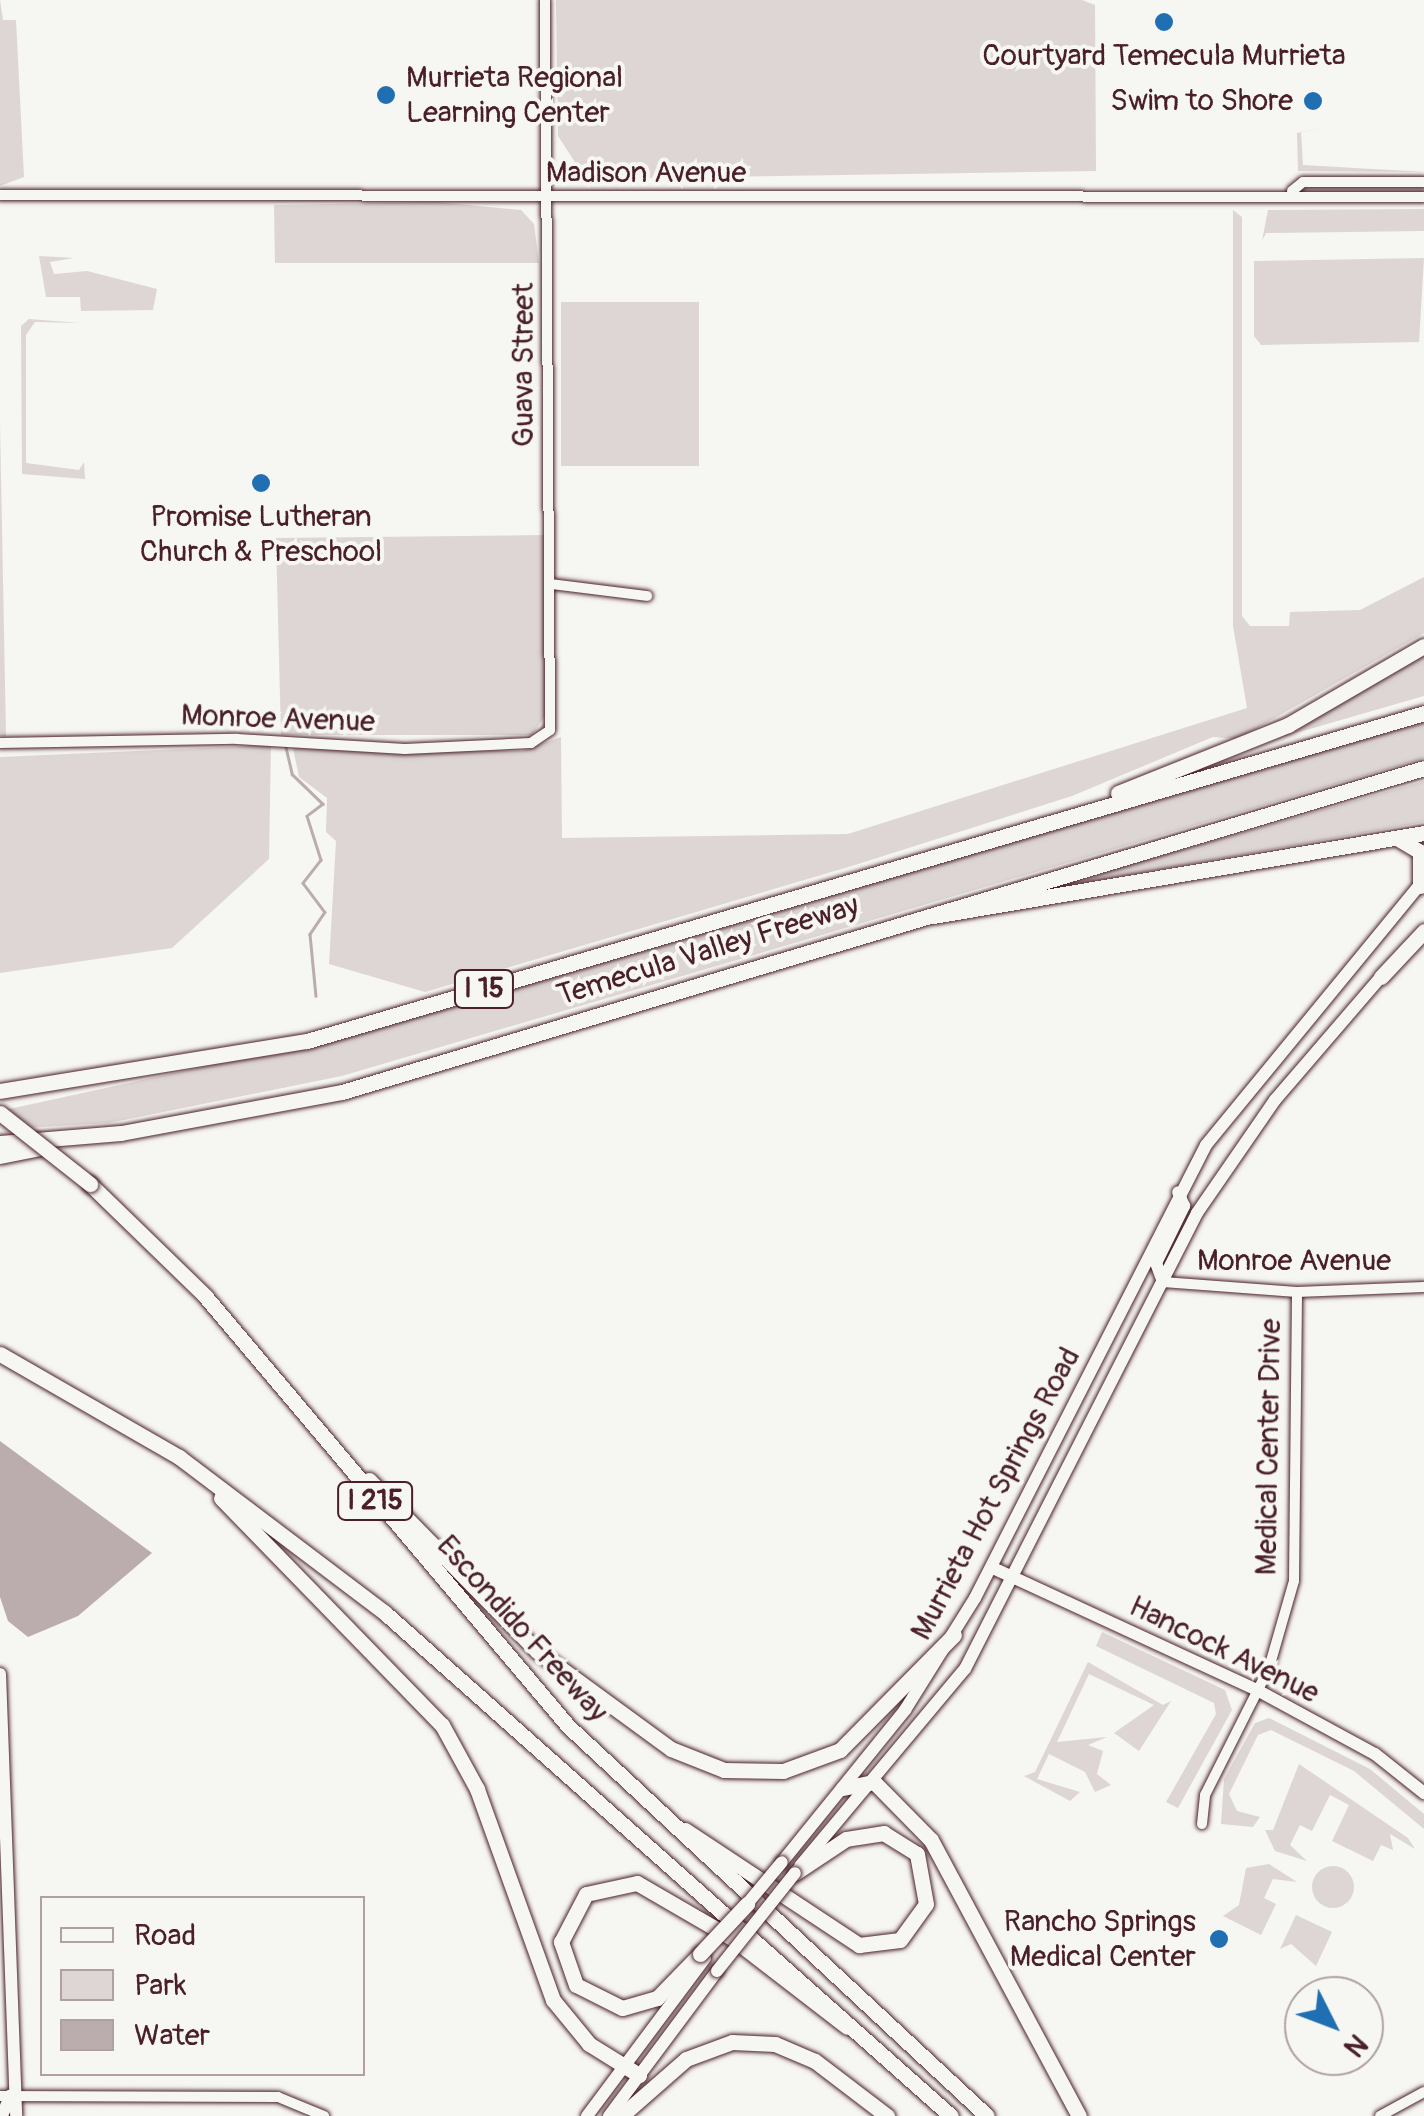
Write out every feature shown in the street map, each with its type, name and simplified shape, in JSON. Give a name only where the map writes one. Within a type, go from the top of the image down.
[{"type":"highway","points":[[960,850],[1224,754],[1424,646]]},
{"type":"highway","name":"Temecula Valley Freeway","points":[[0,1092],[307,1040],[1424,711]]},
{"type":"highway","name":"Temecula Valley Freeway","points":[[0,1143],[121,1133],[342,1092],[919,914],[1424,768]]},
{"type":"highway","points":[[919,914],[945,917],[1368,836],[1424,834]]},
{"type":"highway","points":[[1368,836],[1415,845],[1422,883]]},
{"type":"highway","points":[[1382,977],[1424,927]]},
{"type":"highway","name":"Escondido Freeway","points":[[0,1113],[90,1184],[284,1388],[484,1636],[661,1816],[988,2116]]},
{"type":"highway","points":[[0,1156],[121,1133]]},
{"type":"highway","name":"Escondido Freeway","points":[[0,1354],[179,1456],[507,1716],[951,2116]]},
{"type":"highway","points":[[284,1388],[537,1650],[696,1762],[755,1773],[840,1750],[954,1635]]},
{"type":"highway","points":[[179,1456],[442,1726],[478,1789],[552,2000],[623,2068],[640,2075]]},
{"type":"highway","points":[[843,1788],[874,1782],[947,1864],[1079,2116]]},
{"type":"highway","points":[[661,1816],[859,1945],[900,1940],[926,1904],[916,1854],[884,1833],[846,1839],[788,1867]]},
{"type":"highway","points":[[747,1904],[702,1956],[657,1998],[613,2008],[576,1986],[560,1942],[586,1894],[637,1882],[860,2033]]},
{"type":"highway","points":[[622,2116],[686,2059],[732,2042],[775,2044],[815,2061],[887,2116]]},
{"type":"main road","name":"Murrieta Hot Springs Road","points":[[609,2116],[717,1971],[954,1635],[993,1568],[1178,1192],[1248,1086],[1422,883]]},
{"type":"main road","name":"Murrieta Hot Springs Road","points":[[747,1904],[874,1782],[942,1702],[1018,1579],[1197,1213],[1275,1100],[1382,977]]},
{"type":"main road","points":[[1164,1282],[1156,1263],[1184,1206],[1178,1192]]},
{"type":"main road","name":"Hancock Avenue","points":[[993,1568],[1257,1690],[1375,1754],[1424,1794]]},
{"type":"main road","points":[[0,1674],[5,2096],[2,2116]]},
{"type":"main road","points":[[587,2116],[702,1956]]},
{"type":"main road","points":[[5,2096],[16,2116]]},
{"type":"street","name":"Guava Street","points":[[545,0],[550,730]]},
{"type":"street","name":"Madison Avenue","points":[[1292,191],[1303,182],[1424,182]]},
{"type":"street","name":"Madison Avenue","points":[[0,195],[548,198],[1292,191],[1424,197]]},
{"type":"street","points":[[552,584],[647,596]]},
{"type":"street","name":"Monroe Avenue","points":[[0,743],[237,739],[405,749],[530,743],[550,730]]},
{"type":"street","name":"Monroe Avenue","points":[[1164,1282],[1297,1292],[1424,1286]]},
{"type":"street","name":"Medical Center Drive","points":[[1202,1824],[1205,1795],[1257,1690],[1294,1581],[1297,1292]]},
{"type":"street","points":[[1380,2116],[1424,2092]]},
{"type":"street","points":[[5,2096],[278,2098],[324,2116]]},
{"type":"green space","points":[[0,0],[3,20],[16,20],[24,177],[0,186]]},
{"type":"green space","points":[[556,0],[1082,0],[1095,5],[1096,171],[586,179],[558,136]]},
{"type":"green space","points":[[1301,132],[1303,165],[1424,172],[1298,171],[1297,133]]},
{"type":"green space","points":[[437,202],[521,210],[534,224],[539,263],[275,263],[274,205]]},
{"type":"green space","points":[[1424,209],[1424,231],[1266,233],[1262,241],[1268,210]]},
{"type":"green space","points":[[1233,210],[1242,217],[1242,616],[1250,626],[1289,626],[1290,612],[1360,610],[1424,577],[1424,633],[1238,739],[1213,737],[1072,796],[855,865],[425,992],[329,964],[336,841],[326,832],[327,798],[299,777],[293,748],[522,751],[561,737],[562,838],[848,834],[1247,708],[1233,626]]},
{"type":"green space","points":[[39,256],[74,258],[50,262],[54,274],[87,271],[157,289],[153,310],[81,311],[80,297],[46,297]]},
{"type":"green space","points":[[1424,258],[1419,342],[1261,345],[1254,336],[1254,261]]},
{"type":"green space","points":[[561,302],[699,302],[699,466],[561,466]]},
{"type":"green space","points":[[29,319],[81,323],[35,322],[26,335],[26,463],[79,470],[84,462],[85,479],[22,474],[21,326]]},
{"type":"green space","points":[[0,423],[6,736],[0,736]]},
{"type":"green space","points":[[547,535],[545,716],[532,735],[281,735],[276,538]]},
{"type":"green space","points":[[1424,649],[1424,696],[1261,743]]},
{"type":"green space","points":[[1424,720],[1424,758],[342,1076],[109,1123],[26,1128],[0,1111],[354,1034]]},
{"type":"green space","points":[[271,745],[269,859],[172,948],[0,973],[0,757]]},
{"type":"green space","points":[[1424,781],[1424,822],[1072,885],[1115,869]]},
{"type":"green space","points":[[1102,1632],[1225,1690],[1232,1710],[1178,1808],[1166,1802],[1216,1714],[1214,1703],[1096,1646]]},
{"type":"green space","points":[[1088,1662],[1163,1705],[1171,1701],[1139,1751],[1114,1733],[1154,1705],[1089,1674],[1057,1742],[1107,1737],[1088,1745],[1103,1751],[1097,1774],[1111,1785],[1095,1792],[1085,1772],[1049,1754],[1037,1779],[1080,1792],[1070,1801],[1024,1776],[1035,1772]]},
{"type":"green space","points":[[1269,1718],[1370,1769],[1424,1814],[1424,1829],[1354,1771],[1271,1730],[1258,1735],[1229,1794],[1237,1811],[1260,1817],[1253,1827],[1221,1824],[1224,1779],[1255,1723]]},
{"type":"green space","points":[[1299,1764],[1408,1838],[1415,1849],[1390,1834],[1393,1850],[1381,1845],[1373,1861],[1332,1841],[1349,1805],[1330,1795],[1312,1831],[1300,1825],[1290,1845],[1307,1861],[1275,1851],[1265,1830],[1273,1830]]},
{"type":"green space","points":[[1269,1864],[1297,1882],[1273,1879],[1264,1898],[1276,1904],[1261,1935],[1223,1916],[1239,1905],[1246,1868]]},
{"type":"green space","points":[[1333,1866],[1348,1872],[1354,1887],[1348,1902],[1333,1908],[1318,1902],[1312,1887],[1318,1872]]},
{"type":"green space","points":[[1296,1915],[1332,1932],[1316,1966],[1291,1944],[1280,1949]]},
{"type":"water","points":[[0,1441],[152,1553],[78,1616],[28,1637],[8,1621],[0,1597]]},
{"type":"waterway","points":[[286,747],[292,774],[323,804],[307,816],[321,860],[303,883],[325,912],[310,934],[316,996]]},
{"type":"place","name":"Courtyard Temecula Murrieta","points":[[1164,22]]},
{"type":"place","name":"Murrieta Regional Learning Center","points":[[386,95]]},
{"type":"place","name":"Swim to Shore","points":[[1313,101]]},
{"type":"place","name":"Promise Lutheran Church & Preschool","points":[[261,483]]},
{"type":"place","name":"Rancho Springs Medical Center","points":[[1219,1939]]}]
